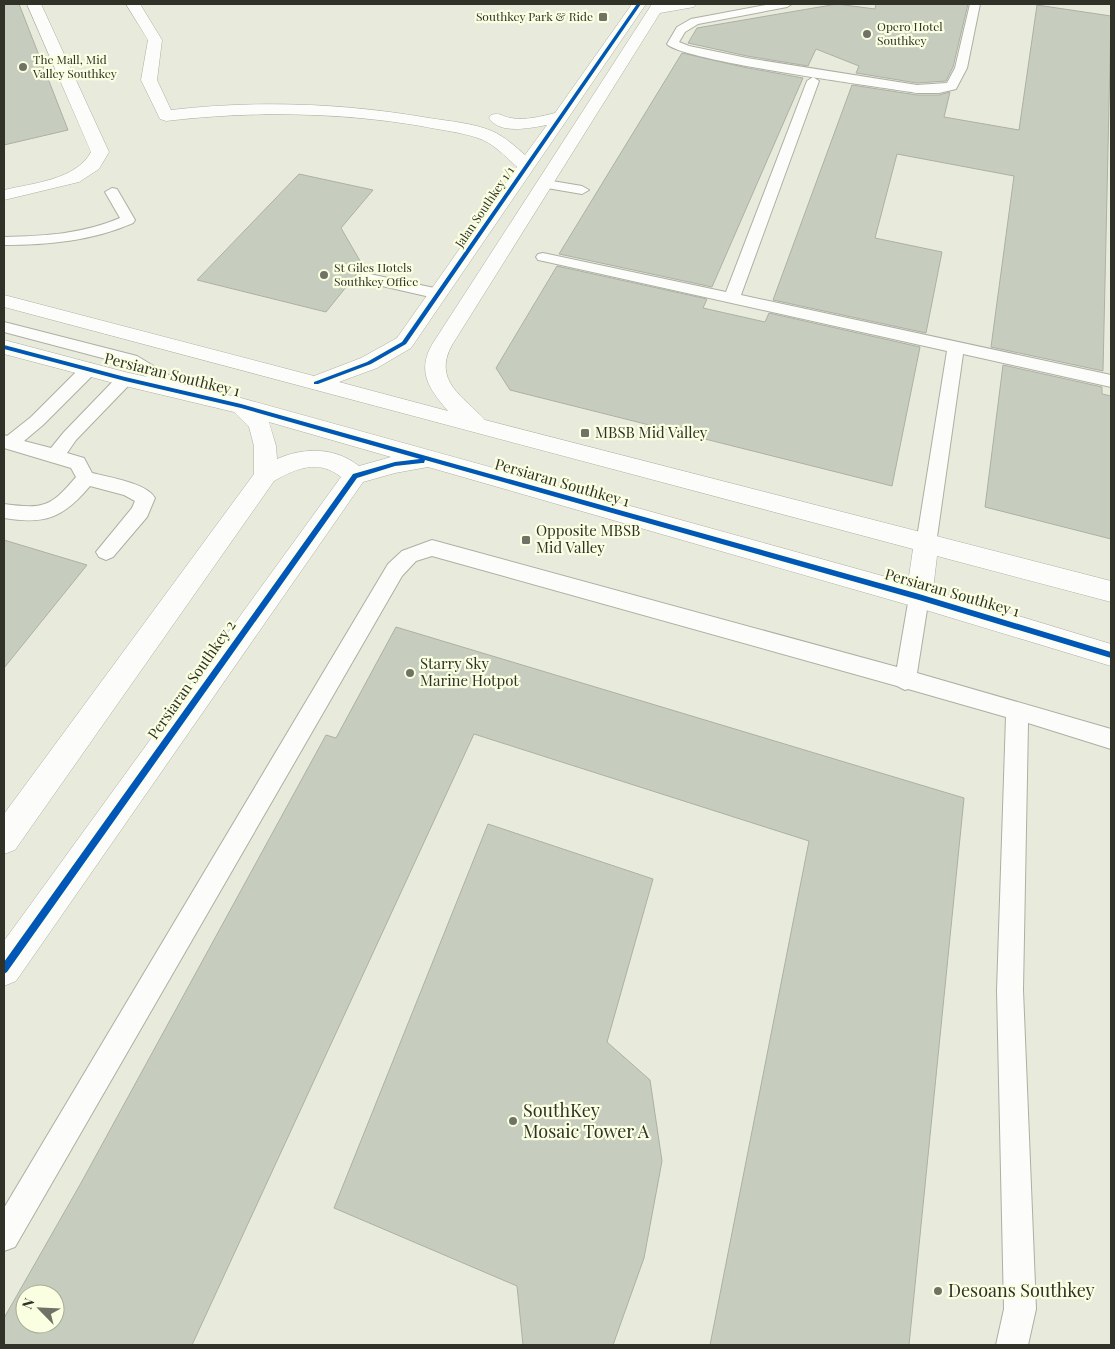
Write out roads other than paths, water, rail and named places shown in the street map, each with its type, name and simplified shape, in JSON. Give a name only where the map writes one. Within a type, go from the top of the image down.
[{"type":"street","points":[[4,195],[73,178],[94,165],[100,152],[34,4]]},
{"type":"street","points":[[133,4],[155,40],[149,80],[166,116],[208,110],[332,110],[364,114],[484,134],[501,142],[527,166]]},
{"type":"street","points":[[479,427],[450,400],[439,383],[434,362],[442,343],[546,184],[651,6],[689,4]]},
{"type":"street","name":"Jalan Southkey 1/1","points":[[316,383],[369,363],[404,343],[562,116],[651,6]]},
{"type":"street","points":[[497,118],[504,122],[521,123],[562,116]]},
{"type":"street","name":"Persiaran Southkey 1","points":[[4,301],[479,427],[1111,591]]},
{"type":"street","name":"Persiaran Southkey 1","points":[[4,347],[125,379],[241,406],[919,597],[1111,655]]},
{"type":"street","points":[[241,406],[259,424],[264,446],[266,474]]},
{"type":"street","points":[[4,839],[266,474],[298,460],[315,458],[331,460],[345,466],[355,476],[417,460],[437,462]]},
{"type":"street","name":"Persiaran Southkey 2","points":[[4,969],[355,476]]},
{"type":"street","name":"Persiaran Southkey 1","points":[[919,597],[926,544]]},
{"type":"lane","points":[[787,4],[685,24],[679,30],[673,44],[676,48],[683,50],[734,59],[917,89],[939,89],[952,86],[961,68],[975,4]]},
{"type":"lane","points":[[732,298],[813,81]]},
{"type":"lane","points":[[546,184],[582,190]]},
{"type":"lane","points":[[4,241],[50,240],[94,232],[128,220],[112,192]]},
{"type":"lane","points":[[543,257],[1111,381]]},
{"type":"lane","points":[[365,278],[439,294]]},
{"type":"lane","points":[[4,328],[131,360],[184,392]]},
{"type":"lane","points":[[926,544],[956,347]]},
{"type":"lane","points":[[7,442],[37,421],[89,369]]},
{"type":"lane","points":[[55,456],[70,436],[125,379]]},
{"type":"lane","points":[[7,442],[78,463],[86,478],[130,490],[146,498],[140,512],[106,552]]},
{"type":"lane","points":[[4,511],[29,516],[50,513],[68,500],[86,478]]},
{"type":"lane","points":[[4,1236],[395,570],[409,556],[432,548],[905,681],[1017,710],[1111,739]]},
{"type":"lane","points":[[905,681],[919,597]]},
{"type":"lane","points":[[1012,1345],[1020,1309],[1010,990],[1017,710]]},
{"type":"place","name":"Southkey Park & Ride","points":[[603,17]]},
{"type":"place","name":"Opero Hotel Southkey","points":[[867,34]]},
{"type":"place","name":"The Mall, Mid Valley Southkey","points":[[23,67]]},
{"type":"place","name":"St Giles Hotels Southkey Office","points":[[324,275]]},
{"type":"place","name":"MBSB Mid Valley","points":[[585,433]]},
{"type":"place","name":"Opposite MBSB Mid Valley","points":[[526,540]]},
{"type":"place","name":"Starry Sky Marine Hotpot","points":[[410,673]]},
{"type":"place","name":"SouthKey Mosaic Tower A","points":[[513,1121]]},
{"type":"place","name":"Desoans Southkey","points":[[938,1291]]}]
